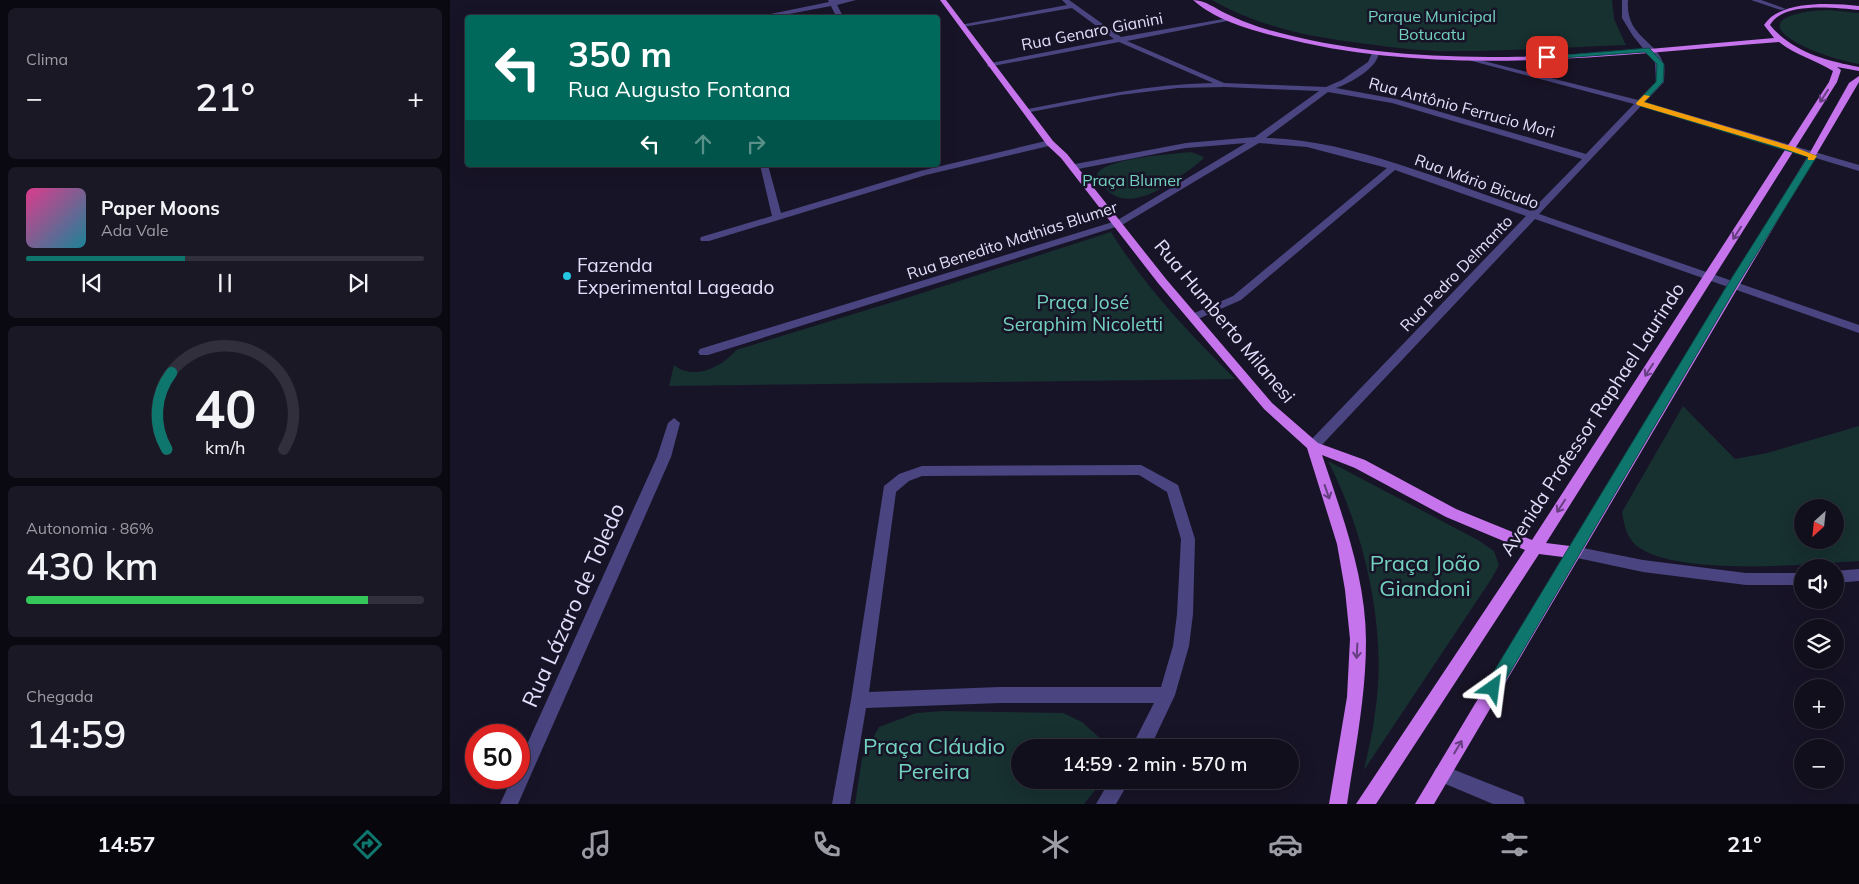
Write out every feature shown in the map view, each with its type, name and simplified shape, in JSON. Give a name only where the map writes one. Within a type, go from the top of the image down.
[{"type":"main road","name":"Rua Humberto Milanesi","points":[[943,0],[1028,111],[1050,143],[1073,167],[1162,281],[1268,406],[1313,446]]},
{"type":"main road","points":[[1196,0],[1227,19],[1288,37],[1376,53],[1472,60],[1780,40]]},
{"type":"main road","points":[[1859,8],[1804,6],[1783,9],[1768,19],[1768,25],[1780,40],[1820,59],[1859,69]]},
{"type":"main road","name":"Avenida Professor Raphael Laurindo","points":[[1365,804],[1534,548],[1834,82],[1837,70],[1820,59]]},
{"type":"main road","points":[[1424,804],[1733,284],[1812,156],[1853,82],[1859,78]]},
{"type":"main road","points":[[1313,446],[1360,464],[1451,513],[1534,548],[1574,552]]},
{"type":"main road","points":[[1313,446],[1344,544],[1353,590],[1358,639],[1355,697],[1338,804]]},
{"type":"street","points":[[765,15],[832,2],[853,0]]},
{"type":"street","points":[[1065,0],[1070,6],[1120,40],[1225,85]]},
{"type":"street","name":"Rua Pedro Delmanto","points":[[1313,446],[1660,82],[1660,64],[1647,50],[1626,21],[1623,7],[1625,0]]},
{"type":"street","points":[[1754,0],[1783,9]]},
{"type":"street","points":[[832,2],[839,15]]},
{"type":"street","points":[[963,25],[1070,6]]},
{"type":"street","name":"Rua Genaro Gianini","points":[[991,65],[1227,19]]},
{"type":"street","name":"Rua Benedito Mathias Blumer","points":[[704,352],[1119,224],[1256,140],[1328,90],[1346,82],[1371,63],[1376,53]]},
{"type":"street","points":[[1472,60],[1639,103],[1812,156],[1859,168]]},
{"type":"street","name":"Rua Antônio Ferrucio Mori","points":[[1028,111],[1151,88],[1225,85],[1328,90],[1393,101],[1589,158]]},
{"type":"street","name":"Rua Mário Bicudo","points":[[1073,167],[1181,147],[1256,140],[1354,155],[1394,167],[1859,329]]},
{"type":"street","points":[[940,165],[1050,143]]},
{"type":"street","points":[[764,167],[777,218]]},
{"type":"street","points":[[1194,317],[1237,298],[1394,167]]},
{"type":"street","points":[[705,239],[777,218],[921,169]]},
{"type":"street","name":"Rua Lázaro de Toledo","points":[[509,804],[664,457],[674,423]]},
{"type":"street","points":[[841,804],[859,700],[889,490],[904,477],[922,471],[1141,470],[1173,489],[1188,539],[1181,646],[1167,695],[1145,739]]},
{"type":"street","points":[[1574,552],[1643,566],[1746,579],[1794,579]]},
{"type":"street","points":[[1844,576],[1859,575]]},
{"type":"street","points":[[859,700],[1000,695],[1167,695]]},
{"type":"street","points":[[1442,774],[1516,804]]},
{"type":"street","points":[[1105,804],[1115,789]]},
{"type":"green space","name":"Parque Municipal Botucatu","points":[[1212,0],[1612,0],[1614,19],[1626,45],[1480,51],[1433,51],[1393,47],[1299,33],[1263,23],[1228,9]]},
{"type":"green space","points":[[1827,10],[1859,13],[1859,64],[1831,57],[1803,46],[1788,37],[1781,30],[1780,23],[1793,15]]},
{"type":"green space","name":"Praça Blumer","points":[[1191,152],[1204,157],[1169,184],[1143,196],[1130,199],[1118,197],[1105,188],[1097,174],[1113,164],[1155,156]]},
{"type":"green space","name":"Praça José Seraphim Nicoletti","points":[[1111,232],[1153,291],[1235,379],[669,386],[674,365],[690,372],[707,370],[723,362],[736,350],[919,294]]},
{"type":"green space","points":[[1683,406],[1735,459],[1767,453],[1859,426],[1859,561],[1844,562],[1844,559],[1794,559],[1794,565],[1777,566],[1711,565],[1681,562],[1656,556],[1637,546],[1628,534],[1622,512]]},
{"type":"green space","name":"Praça João Giandoni","points":[[1328,461],[1478,540],[1494,551],[1499,565],[1364,770],[1373,727],[1378,682],[1376,617],[1363,551],[1353,519]]},
{"type":"green space","name":"Praça Cláudio Pereira","points":[[943,711],[1063,713],[1082,722],[1101,739],[1011,739],[1011,789],[1096,789],[1084,804],[855,804],[862,758],[879,727],[916,713]]},
{"type":"slow traffic","points":[[1646,96],[1639,103],[1791,148],[1812,156],[1811,158]]},
{"type":"place","name":"Fazenda Experimental Lageado","points":[[567,276]]},
{"type":"route","points":[[1493,688],[1733,284],[1812,156],[1639,103],[1660,82],[1660,64],[1647,50],[1547,57]]}]
